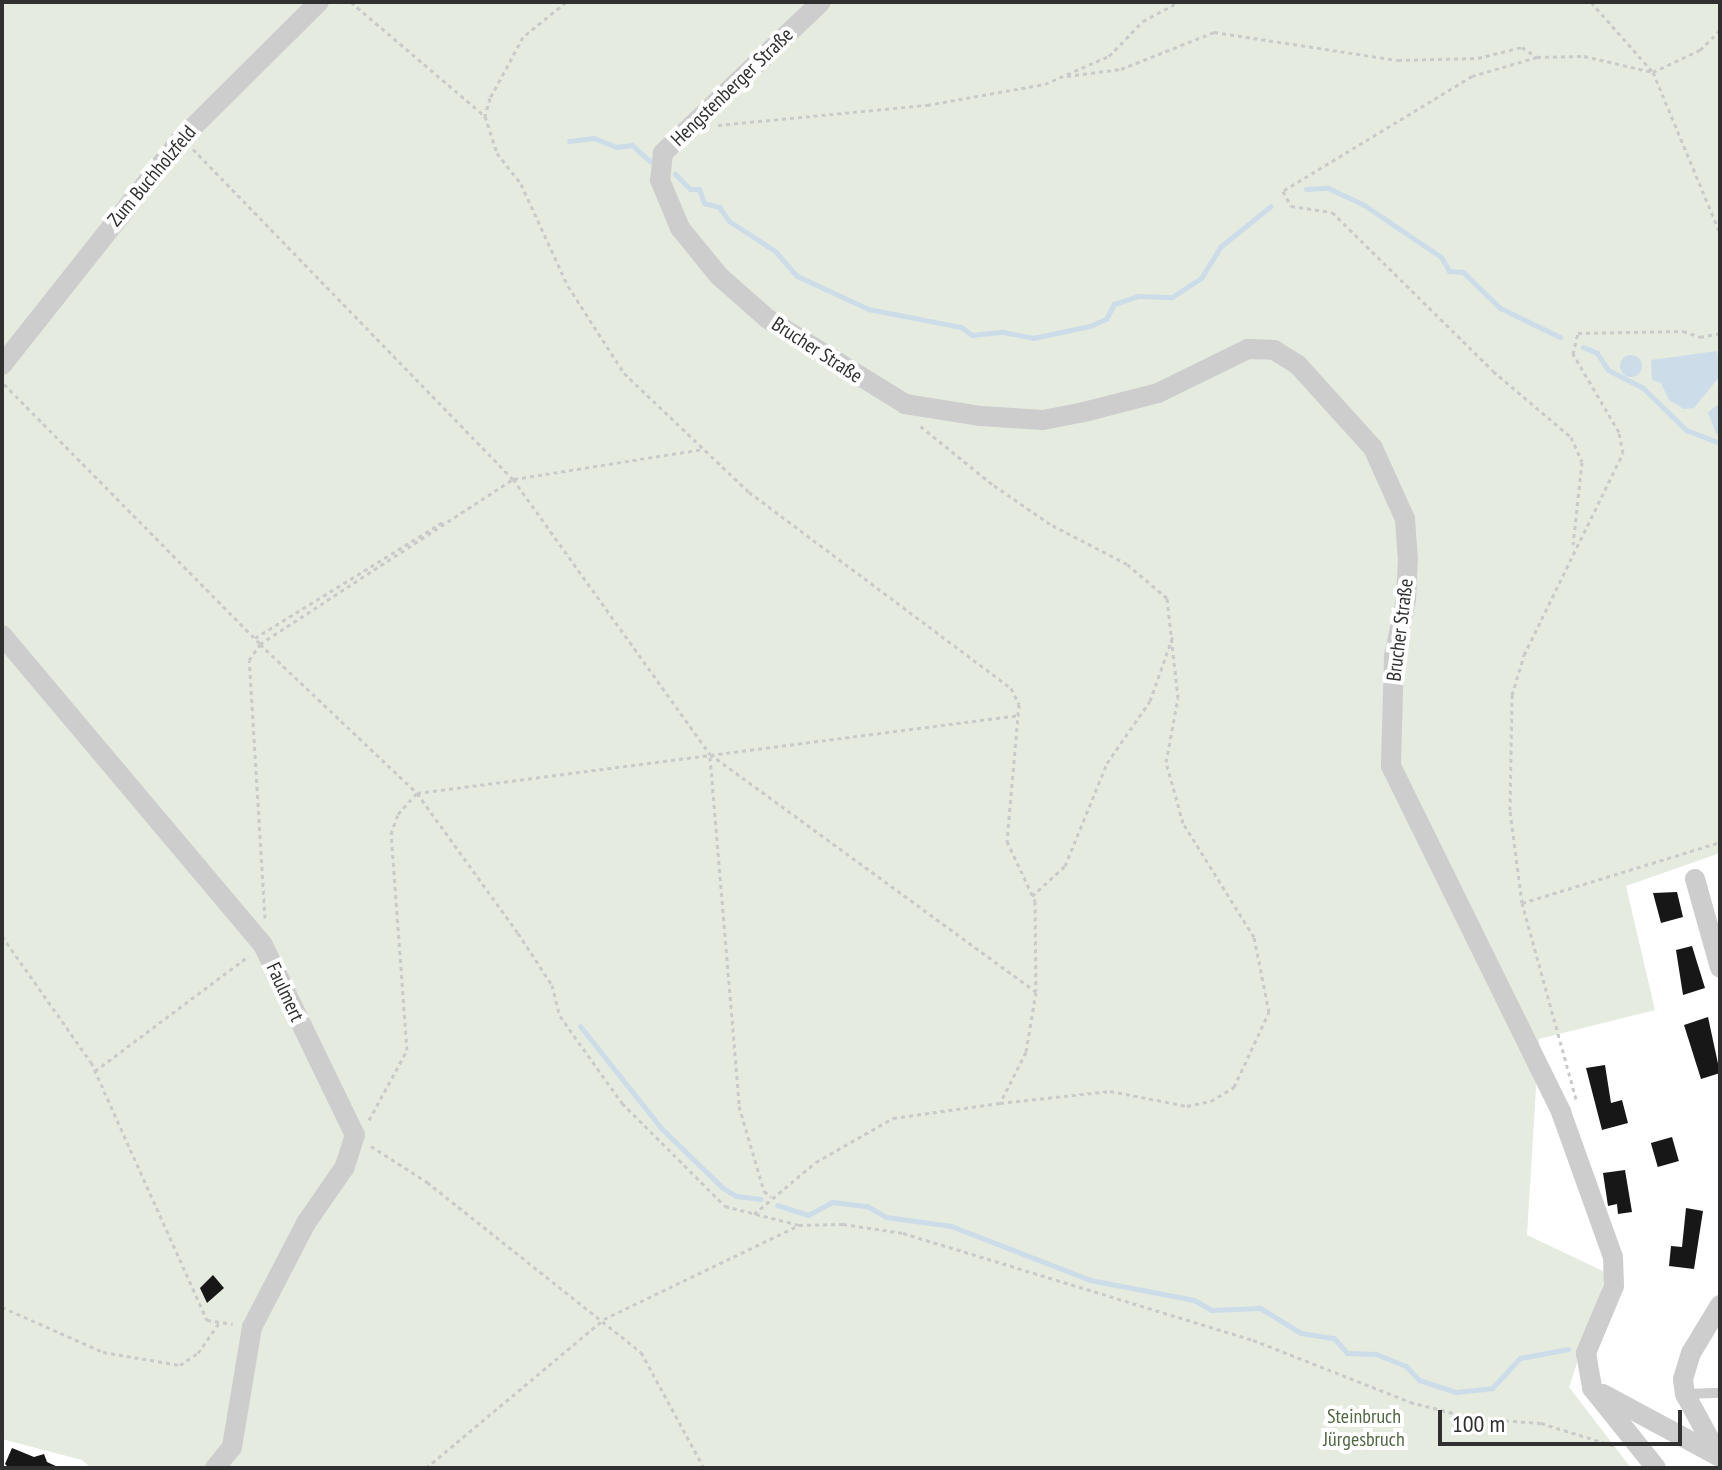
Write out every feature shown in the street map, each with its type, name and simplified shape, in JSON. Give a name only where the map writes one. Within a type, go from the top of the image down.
[{"type":"street","name":"Zum Buchholzfeld","points":[[2,365],[182,138],[319,2]]},
{"type":"street","name":"Hengstenberger Straße","points":[[660,180],[663,153],[821,2]]},
{"type":"street","name":"Brucher Straße","points":[[660,180],[680,228],[719,276],[768,319],[905,404],[947,413],[1043,420],[1158,393],[1248,349],[1274,350],[1298,365],[1373,448],[1405,519],[1408,558],[1406,599],[1394,656],[1391,766],[1561,1112],[1613,1257],[1614,1286],[1586,1353],[1592,1388]]},
{"type":"street","name":"Faulmert","points":[[2,635],[263,945],[355,1135]]},
{"type":"street","points":[[1695,879],[1720,968]]},
{"type":"street","points":[[215,1468],[232,1447],[242,1405],[252,1327],[306,1223],[344,1168],[355,1135]]},
{"type":"street","points":[[1718,1456],[1685,1394],[1691,1353],[1720,1305]]},
{"type":"street","points":[[1592,1388],[1718,1456]]},
{"type":"street","points":[[1592,1388],[1655,1465]]},
{"type":"lane","points":[[1685,1394],[1720,1393]]},
{"type":"path","points":[[351,2],[485,116],[497,153],[521,184],[568,286],[616,360],[749,492],[1011,688],[1019,715],[1007,841],[1032,896],[1036,992],[1026,1052],[1000,1103]]},
{"type":"path","points":[[485,116],[523,37],[566,2]]},
{"type":"path","points":[[1067,76],[1109,56],[1143,21],[1178,2]]},
{"type":"path","points":[[1591,2],[1653,72],[1720,233]]},
{"type":"path","points":[[1573,549],[1582,462],[1571,437],[1493,371],[1332,212],[1291,206],[1283,191],[1472,76],[1537,57],[1584,56],[1653,72],[1700,50],[1720,30]]},
{"type":"path","points":[[690,125],[737,125],[927,105],[1067,76],[1121,69],[1214,32],[1297,42],[1363,57],[1478,58],[1522,47],[1537,57]]},
{"type":"path","points":[[182,138],[513,479],[710,754],[1036,992]]},
{"type":"path","points":[[1577,1100],[1522,903],[1510,810],[1512,695],[1524,655],[1573,549],[1623,453],[1619,432],[1573,354],[1578,333],[1720,333]]},
{"type":"path","points":[[2,382],[260,644],[417,793],[518,933],[552,985],[560,1016],[622,1103],[725,1206],[799,1225],[843,1224],[903,1233],[1253,1340],[1410,1402],[1473,1418],[1541,1423],[1592,1436],[1655,1465]]},
{"type":"path","points":[[754,1214],[816,1162],[893,1118],[1110,1091],[1187,1106],[1211,1101],[1234,1087],[1269,1012],[1254,937],[1183,823],[1166,762],[1178,698],[1174,632],[1167,598],[1127,564],[1050,524],[992,484],[925,433],[905,404]]},
{"type":"path","points":[[255,638],[513,479],[703,449]]},
{"type":"path","points":[[266,924],[249,660],[260,644],[513,479]]},
{"type":"path","points":[[1032,896],[1065,866],[1107,763],[1150,701],[1174,632]]},
{"type":"path","points":[[704,1468],[641,1352],[604,1319],[427,1182],[355,1135],[371,1118],[407,1050],[391,834],[398,814],[417,793],[1019,715]]},
{"type":"path","points":[[710,754],[739,1106],[764,1191],[771,1197]]},
{"type":"path","points":[[1522,903],[1720,842]]},
{"type":"path","points":[[2,936],[95,1071],[207,1320],[252,1327]]},
{"type":"path","points":[[95,1071],[263,945]]},
{"type":"path","points":[[426,1468],[604,1319],[799,1225]]},
{"type":"path","points":[[2,1307],[103,1352],[180,1365],[198,1353],[220,1322]]},
{"type":"green space","name":"Steinbruch Jürgesbruch","points":[[2,2],[1720,2],[1720,853],[1626,886],[1655,1010],[1539,1039],[1527,1235],[1607,1273],[1569,1387],[1631,1468],[91,1468],[82,1460],[2,1439]]},
{"type":"water","points":[[1717,351],[1720,376],[1694,408],[1684,409],[1669,400],[1661,383],[1652,380],[1651,360]]},
{"type":"water","points":[[1631,355],[1639,358],[1642,366],[1639,374],[1631,377],[1623,374],[1620,366],[1623,358]]},
{"type":"water","points":[[1720,403],[1720,434],[1716,434],[1708,412]]},
{"type":"building","points":[[1677,892],[1683,917],[1661,923],[1653,893]]},
{"type":"building","points":[[1692,946],[1705,988],[1683,995],[1676,950]]},
{"type":"building","points":[[1708,1017],[1720,1073],[1701,1079],[1684,1025]]},
{"type":"building","points":[[1605,1065],[1611,1103],[1622,1100],[1628,1123],[1602,1130],[1586,1068]]},
{"type":"building","points":[[1672,1137],[1679,1161],[1658,1167],[1651,1143]]},
{"type":"building","points":[[1625,1170],[1632,1212],[1618,1214],[1617,1204],[1608,1206],[1603,1173]]},
{"type":"building","points":[[1686,1208],[1703,1211],[1694,1269],[1669,1266],[1671,1246],[1682,1247]]},
{"type":"building","points":[[213,1275],[224,1288],[207,1303],[200,1288]]},
{"type":"building","points":[[12,1448],[34,1457],[44,1454],[47,1462],[60,1468],[9,1468],[5,1464]]},
{"type":"waterway","points":[[569,141],[594,138],[616,147],[632,145],[650,161]]},
{"type":"waterway","points":[[675,174],[690,189],[699,189],[704,203],[719,207],[729,221],[775,251],[797,276],[868,309],[961,327],[972,335],[1003,332],[1033,338],[1090,326],[1106,319],[1114,304],[1139,296],[1172,297],[1201,278],[1220,247],[1271,206]]},
{"type":"waterway","points":[[1306,189],[1328,188],[1364,205],[1441,257],[1449,271],[1463,272],[1500,308],[1560,337]]},
{"type":"waterway","points":[[1583,347],[1597,353],[1608,370],[1642,387],[1686,430],[1720,443]]},
{"type":"waterway","points":[[580,1026],[661,1128],[723,1188],[736,1196],[761,1199]]},
{"type":"waterway","points":[[777,1205],[808,1215],[832,1202],[867,1206],[886,1217],[951,1226],[1090,1280],[1194,1300],[1211,1310],[1260,1308],[1301,1333],[1334,1338],[1347,1353],[1376,1354],[1406,1366],[1419,1380],[1456,1392],[1492,1388],[1520,1358],[1568,1349]]}]
